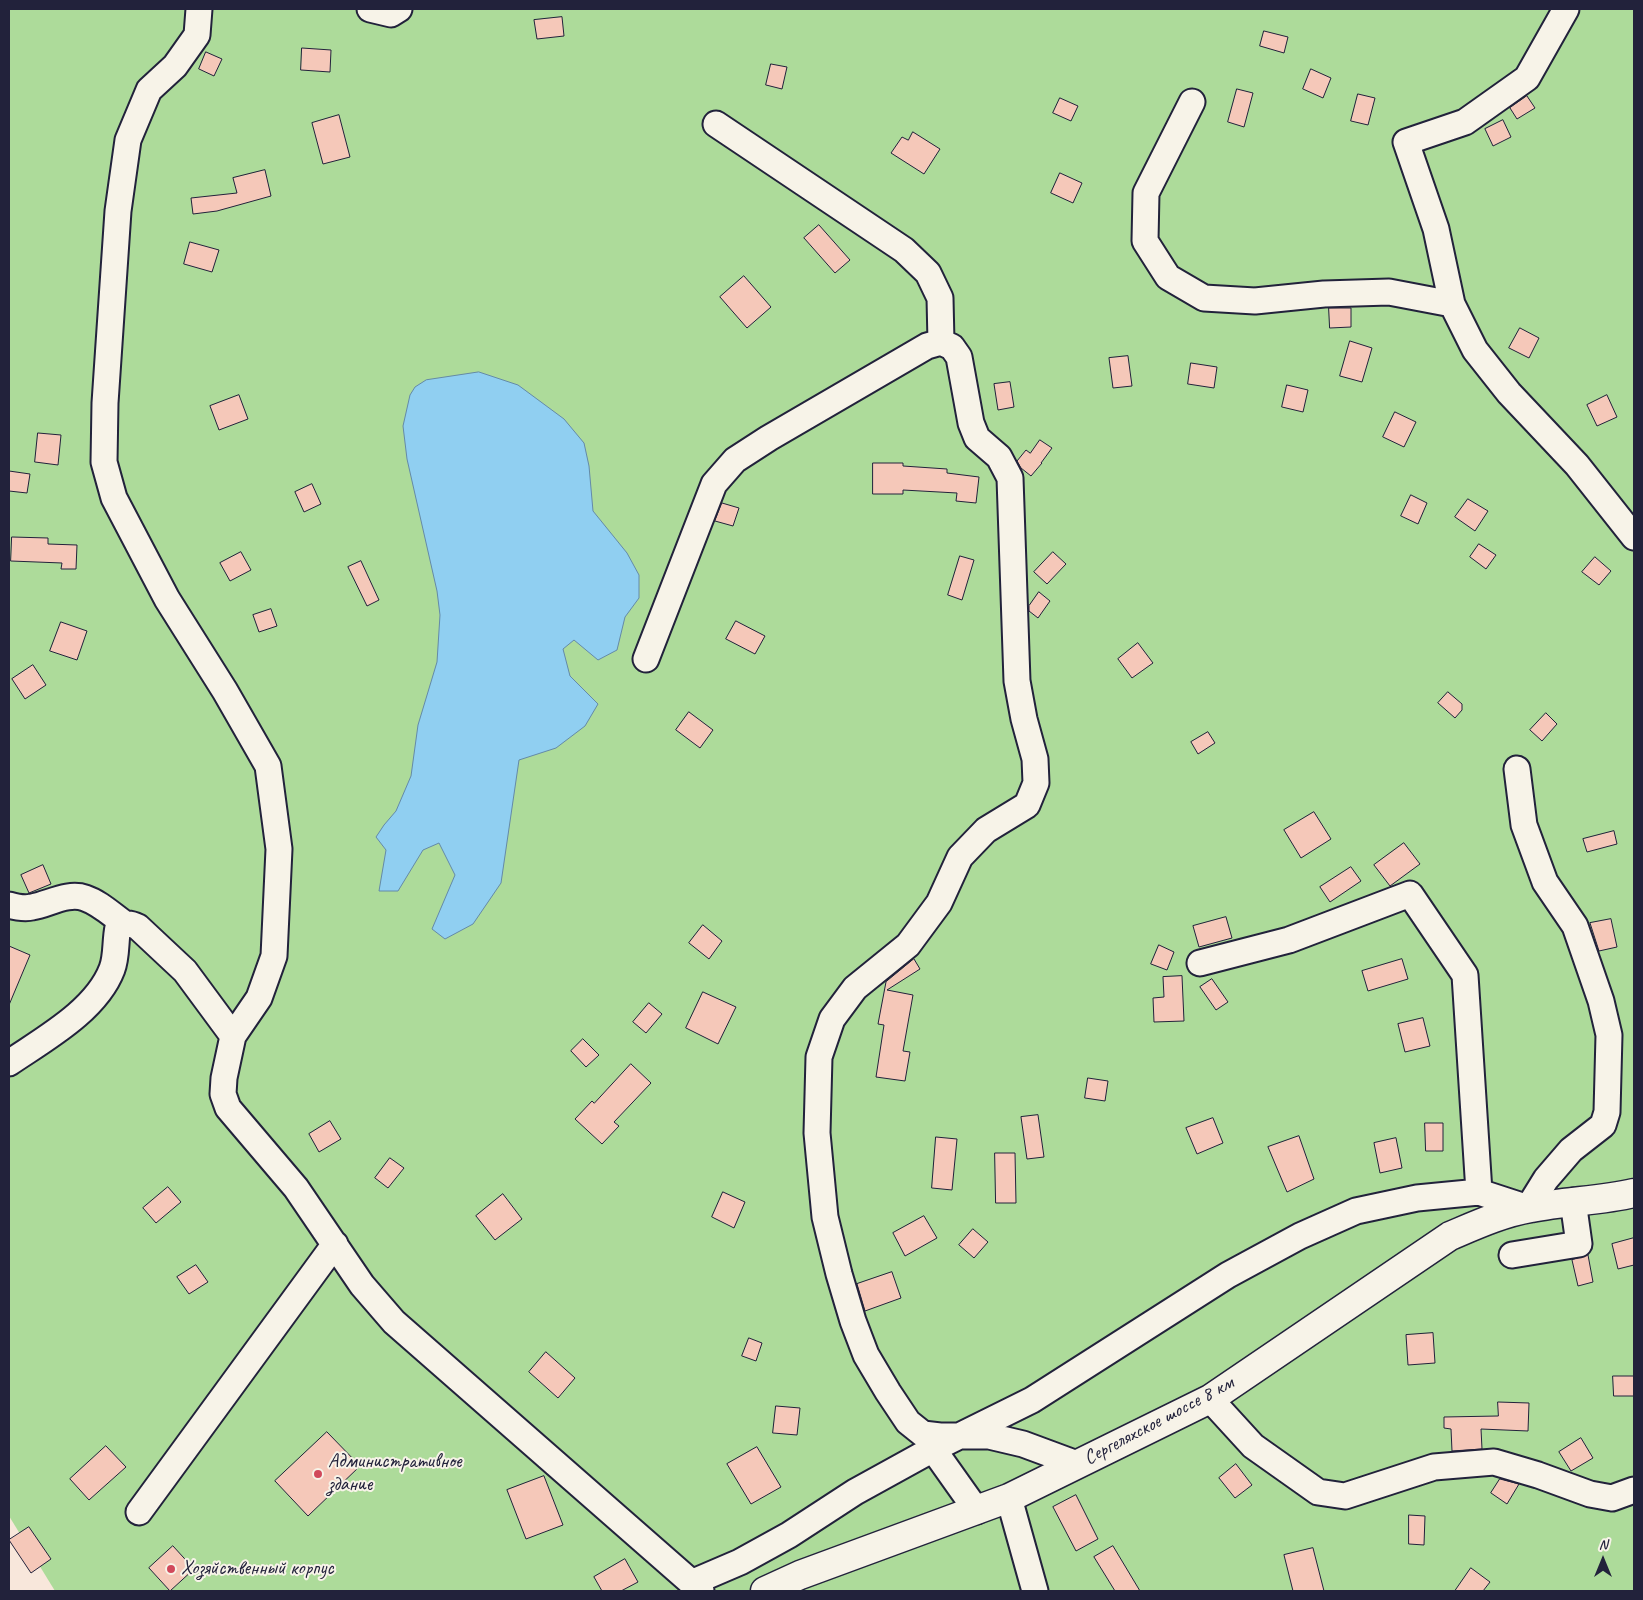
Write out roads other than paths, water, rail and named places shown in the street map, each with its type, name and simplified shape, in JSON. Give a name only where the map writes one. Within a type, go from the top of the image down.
[{"type":"main road","name":"Сергеляхское шоссе 8 км","points":[[765,1591],[800,1575],[1009,1498],[1210,1399],[1450,1236],[1494,1218],[1528,1208],[1627,1194]]},
{"type":"street","points":[[199,9],[197,35],[175,66],[149,90],[128,140],[118,211],[105,403],[104,462],[114,498],[167,599],[225,691],[268,766],[279,849],[274,956],[259,998],[233,1036],[224,1078],[223,1094],[228,1108],[296,1188],[362,1285],[394,1322],[696,1587],[789,1534],[855,1492],[933,1448],[1032,1400],[1228,1275],[1300,1236],[1356,1211],[1417,1198],[1479,1192],[1528,1208],[1546,1179],[1571,1150],[1602,1125],[1607,1112],[1609,1035],[1601,1001],[1574,926],[1545,882],[1524,825],[1517,769]]},
{"type":"street","points":[[370,9],[391,14],[399,9]]},
{"type":"street","points":[[1566,9],[1527,78],[1465,122],[1406,142],[1436,230],[1452,304],[1474,350],[1509,393],[1577,465],[1634,537]]},
{"type":"street","points":[[1192,102],[1146,194],[1145,241],[1168,277],[1204,298],[1255,301],[1324,294],[1389,292],[1452,304]]},
{"type":"street","points":[[716,124],[904,250],[928,274],[940,298],[941,342]]},
{"type":"street","points":[[646,659],[714,484],[735,460],[919,350],[941,342],[952,347],[959,357],[971,423],[977,438],[999,458],[1010,478],[1017,681],[1024,719],[1035,759],[1036,783],[1027,804],[986,830],[960,857],[940,903],[908,945],[855,988],[832,1019],[819,1056],[817,1133],[824,1217],[853,1321],[866,1355],[908,1422],[923,1434],[989,1436],[1023,1444],[1077,1464]]},
{"type":"street","points":[[1200,963],[1289,940],[1410,894],[1465,975],[1479,1192]]},
{"type":"street","points":[[9,905],[19,908],[32,908],[68,897],[84,897],[97,903],[124,924]]},
{"type":"street","points":[[9,1063],[68,1022],[104,987],[113,967],[118,927],[124,924],[132,924],[138,927],[185,971],[233,1036]]},
{"type":"street","points":[[1512,1255],[1579,1244],[1573,1201]]},
{"type":"street","points":[[139,1512],[335,1244]]},
{"type":"street","points":[[1210,1399],[1253,1446],[1318,1492],[1345,1496],[1434,1467],[1494,1462],[1538,1475],[1590,1494],[1612,1498],[1634,1490]]},
{"type":"street","points":[[933,1448],[976,1511]]},
{"type":"street","points":[[1009,1498],[1035,1591]]},
{"type":"water","points":[[479,372],[518,385],[564,419],[584,443],[589,466],[593,511],[627,553],[639,575],[639,598],[625,617],[617,650],[598,660],[574,640],[563,649],[570,676],[598,704],[585,726],[556,748],[519,760],[501,883],[473,924],[445,939],[432,929],[455,875],[439,843],[423,850],[398,891],[379,891],[386,850],[376,837],[396,811],[411,776],[418,725],[437,662],[440,615],[437,591],[407,459],[403,426],[410,395],[415,387],[426,380]]},
{"type":"place","name":"Административное здание","points":[[318,1474]]},
{"type":"place","name":"Хозяйственный корпус","points":[[171,1569]]}]
